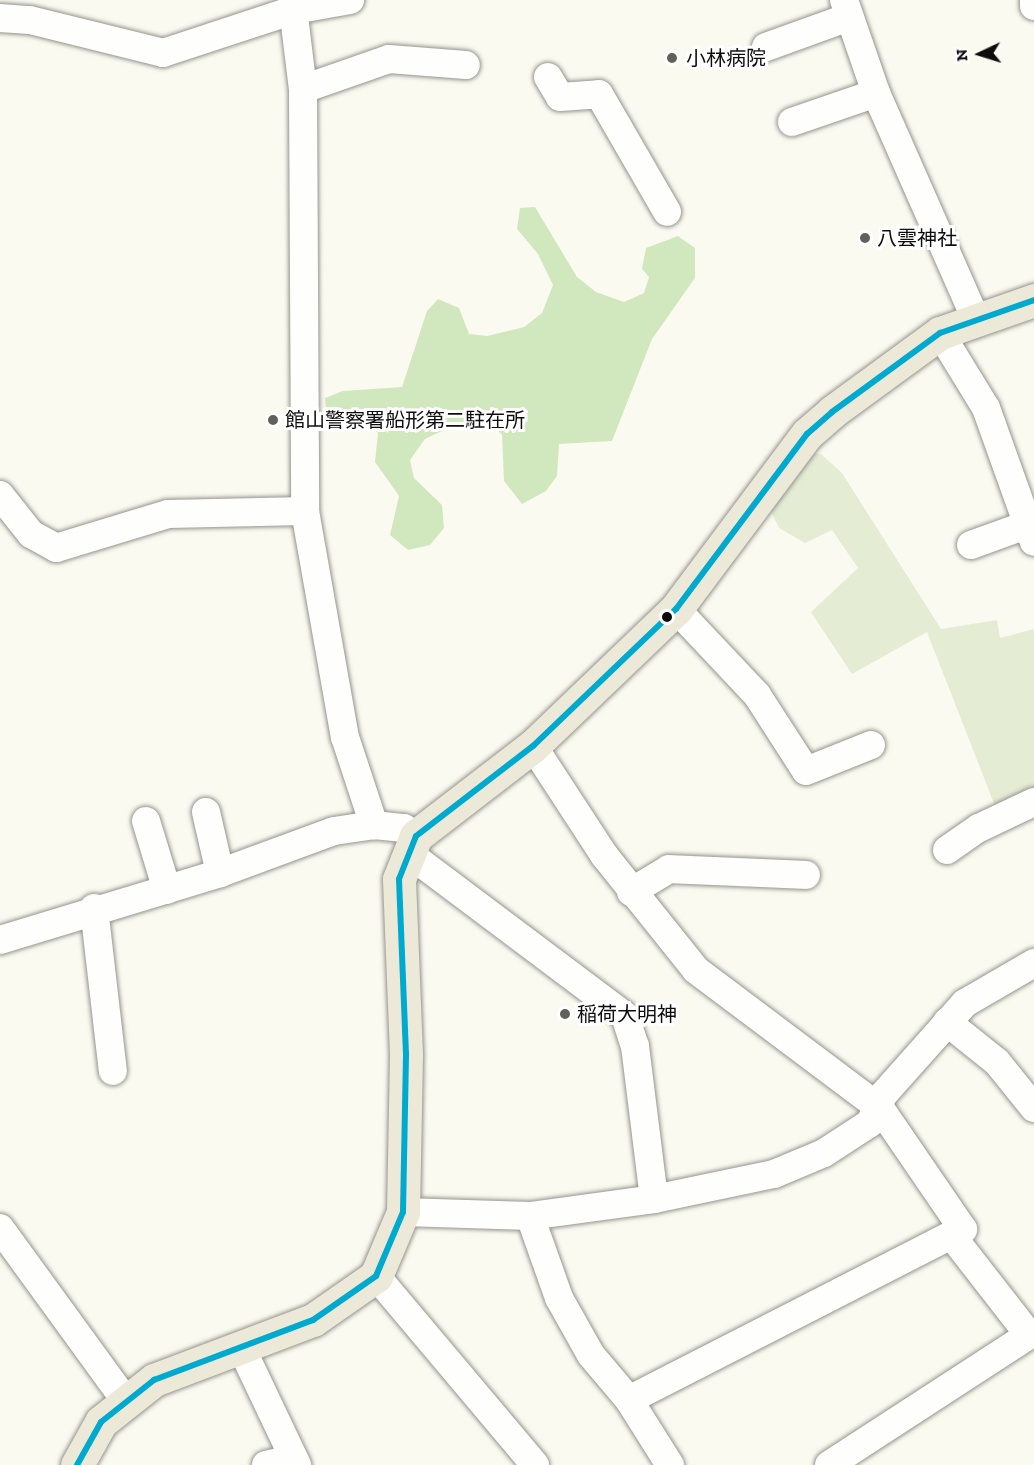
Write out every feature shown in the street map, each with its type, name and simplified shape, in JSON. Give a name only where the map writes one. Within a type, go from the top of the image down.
[{"type":"main road","points":[[77,1465],[101,1422],[125,1400],[154,1380],[313,1320],[376,1276],[403,1212],[406,1054],[399,879],[412,844],[533,746],[676,609],[807,434],[940,333],[975,316],[1034,300]]},
{"type":"street","points":[[0,18],[30,20],[163,53],[293,5],[350,0]]},
{"type":"street","points":[[1034,0],[1034,6]]},
{"type":"street","points":[[293,5],[303,89],[305,511],[345,737],[374,825]]},
{"type":"street","points":[[766,47],[847,9],[876,93],[975,316]]},
{"type":"street","points":[[303,89],[389,59],[466,65]]},
{"type":"street","points":[[548,77],[560,96],[598,94],[667,212]]},
{"type":"street","points":[[792,122],[876,93]]},
{"type":"street","points":[[940,333],[986,408],[1032,533],[972,545]]},
{"type":"street","points":[[0,495],[31,534],[56,549],[168,514],[305,511]]},
{"type":"street","points":[[676,609],[757,695],[806,771],[871,745]]},
{"type":"street","points":[[533,746],[631,892],[696,970],[880,1108],[960,1220],[963,1229],[630,1400]]},
{"type":"street","points":[[947,850],[979,828],[1034,802]]},
{"type":"street","points":[[206,812],[220,873]]},
{"type":"street","points":[[146,821],[167,890]]},
{"type":"street","points":[[0,940],[94,908],[167,890],[220,873],[334,831],[374,825],[404,828],[412,844],[626,1016],[635,1046],[654,1199]]},
{"type":"street","points":[[631,892],[669,869],[806,875]]},
{"type":"street","points":[[94,908],[113,1071]]},
{"type":"street","points":[[403,1212],[530,1216],[654,1199],[774,1174],[824,1153],[870,1123],[880,1108],[883,1095],[965,1003],[1034,963]]},
{"type":"street","points":[[947,1022],[997,1062],[1033,1103]]},
{"type":"street","points":[[530,1216],[559,1298],[591,1355],[630,1400],[670,1465]]},
{"type":"street","points":[[0,1228],[125,1400]]},
{"type":"street","points":[[829,1465],[1032,1334],[952,1236]]},
{"type":"street","points":[[376,1276],[535,1465]]},
{"type":"street","points":[[241,1347],[285,1463]]},
{"type":"green space","points":[[535,207],[577,277],[596,292],[624,302],[644,293],[649,277],[642,269],[646,248],[678,236],[695,248],[695,278],[652,339],[612,441],[559,444],[557,476],[546,491],[522,504],[504,481],[502,435],[488,420],[457,424],[425,439],[410,460],[414,478],[442,505],[444,528],[430,545],[408,550],[390,535],[399,496],[375,462],[378,433],[360,416],[335,423],[326,413],[325,398],[343,391],[402,387],[427,311],[438,299],[459,308],[469,334],[487,336],[524,327],[542,313],[553,285],[538,254],[517,229],[520,208]]},
{"type":"green space","points":[[814,454],[821,454],[842,473],[941,629],[997,620],[1000,638],[1034,629],[1034,794],[997,811],[927,632],[852,674],[811,612],[858,568],[832,530],[805,543],[779,528],[771,512]]},
{"type":"transit line","points":[[77,1465],[101,1422],[154,1380],[313,1320],[376,1276],[403,1212],[406,1054],[399,879],[416,836],[533,746],[676,609],[807,434],[832,412],[940,333],[1034,300]]},
{"type":"place","name":"小林病院","points":[[672,58]]},
{"type":"place","name":"八雲神社","points":[[865,238]]},
{"type":"place","name":"館山警察署船形第二駐在所","points":[[273,420]]},
{"type":"place","name":"稲荷大明神","points":[[565,1014]]}]
